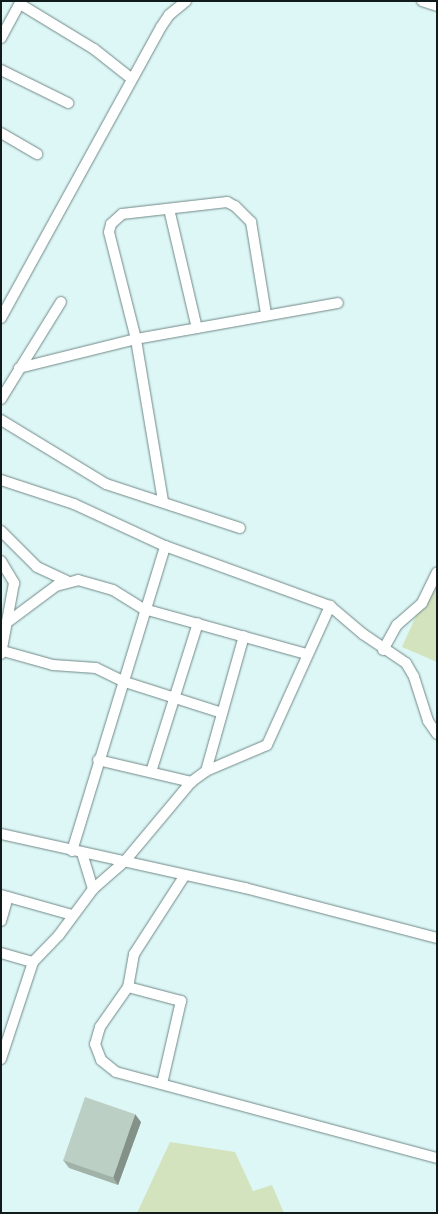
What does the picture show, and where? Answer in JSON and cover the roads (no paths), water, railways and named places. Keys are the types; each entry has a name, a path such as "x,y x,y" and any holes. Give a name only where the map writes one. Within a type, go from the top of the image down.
{"street":[{"path":"1,318 132,78 169,15 186,1"},
{"path":"422,1 437,6"},
{"path":"1,38 4,26 21,3 94,49 132,78"},
{"path":"1,70 68,103"},
{"path":"1,133 37,154"},
{"path":"163,501 136,339 109,232 111,224 122,214 227,202 244,211 251,222 266,314"},
{"path":"169,209 196,328"},
{"path":"1,399 61,302"},
{"path":"20,368 136,339 266,314 338,303"},
{"path":"1,420 106,484 163,501 240,528"},
{"path":"1,480 74,504 166,546 208,559 330,606 383,650 406,663 414,677 428,721 437,734"},
{"path":"1,532 37,567 67,581 113,590 144,610 198,623 306,654"},
{"path":"92,889 77,852 98,760 125,682 144,610 166,546"},
{"path":"1,561 14,583 9,621 2,652 53,665 96,668 125,682 222,712"},
{"path":"383,650 398,625 422,603 437,572"},
{"path":"9,621 67,581"},
{"path":"1,1059 33,962 59,935 92,889 125,861 191,782 206,771 267,744 306,654 330,606"},
{"path":"151,772 198,623"},
{"path":"206,771 244,636"},
{"path":"98,760 191,782"},
{"path":"1,834 184,875 437,938"},
{"path":"184,875 134,954 128,987 100,1028 95,1044 97,1053 116,1072 437,1158"},
{"path":"1,921 5,896 72,915"},
{"path":"1,953 33,962"},
{"path":"128,987 181,1001 162,1084"}]}
